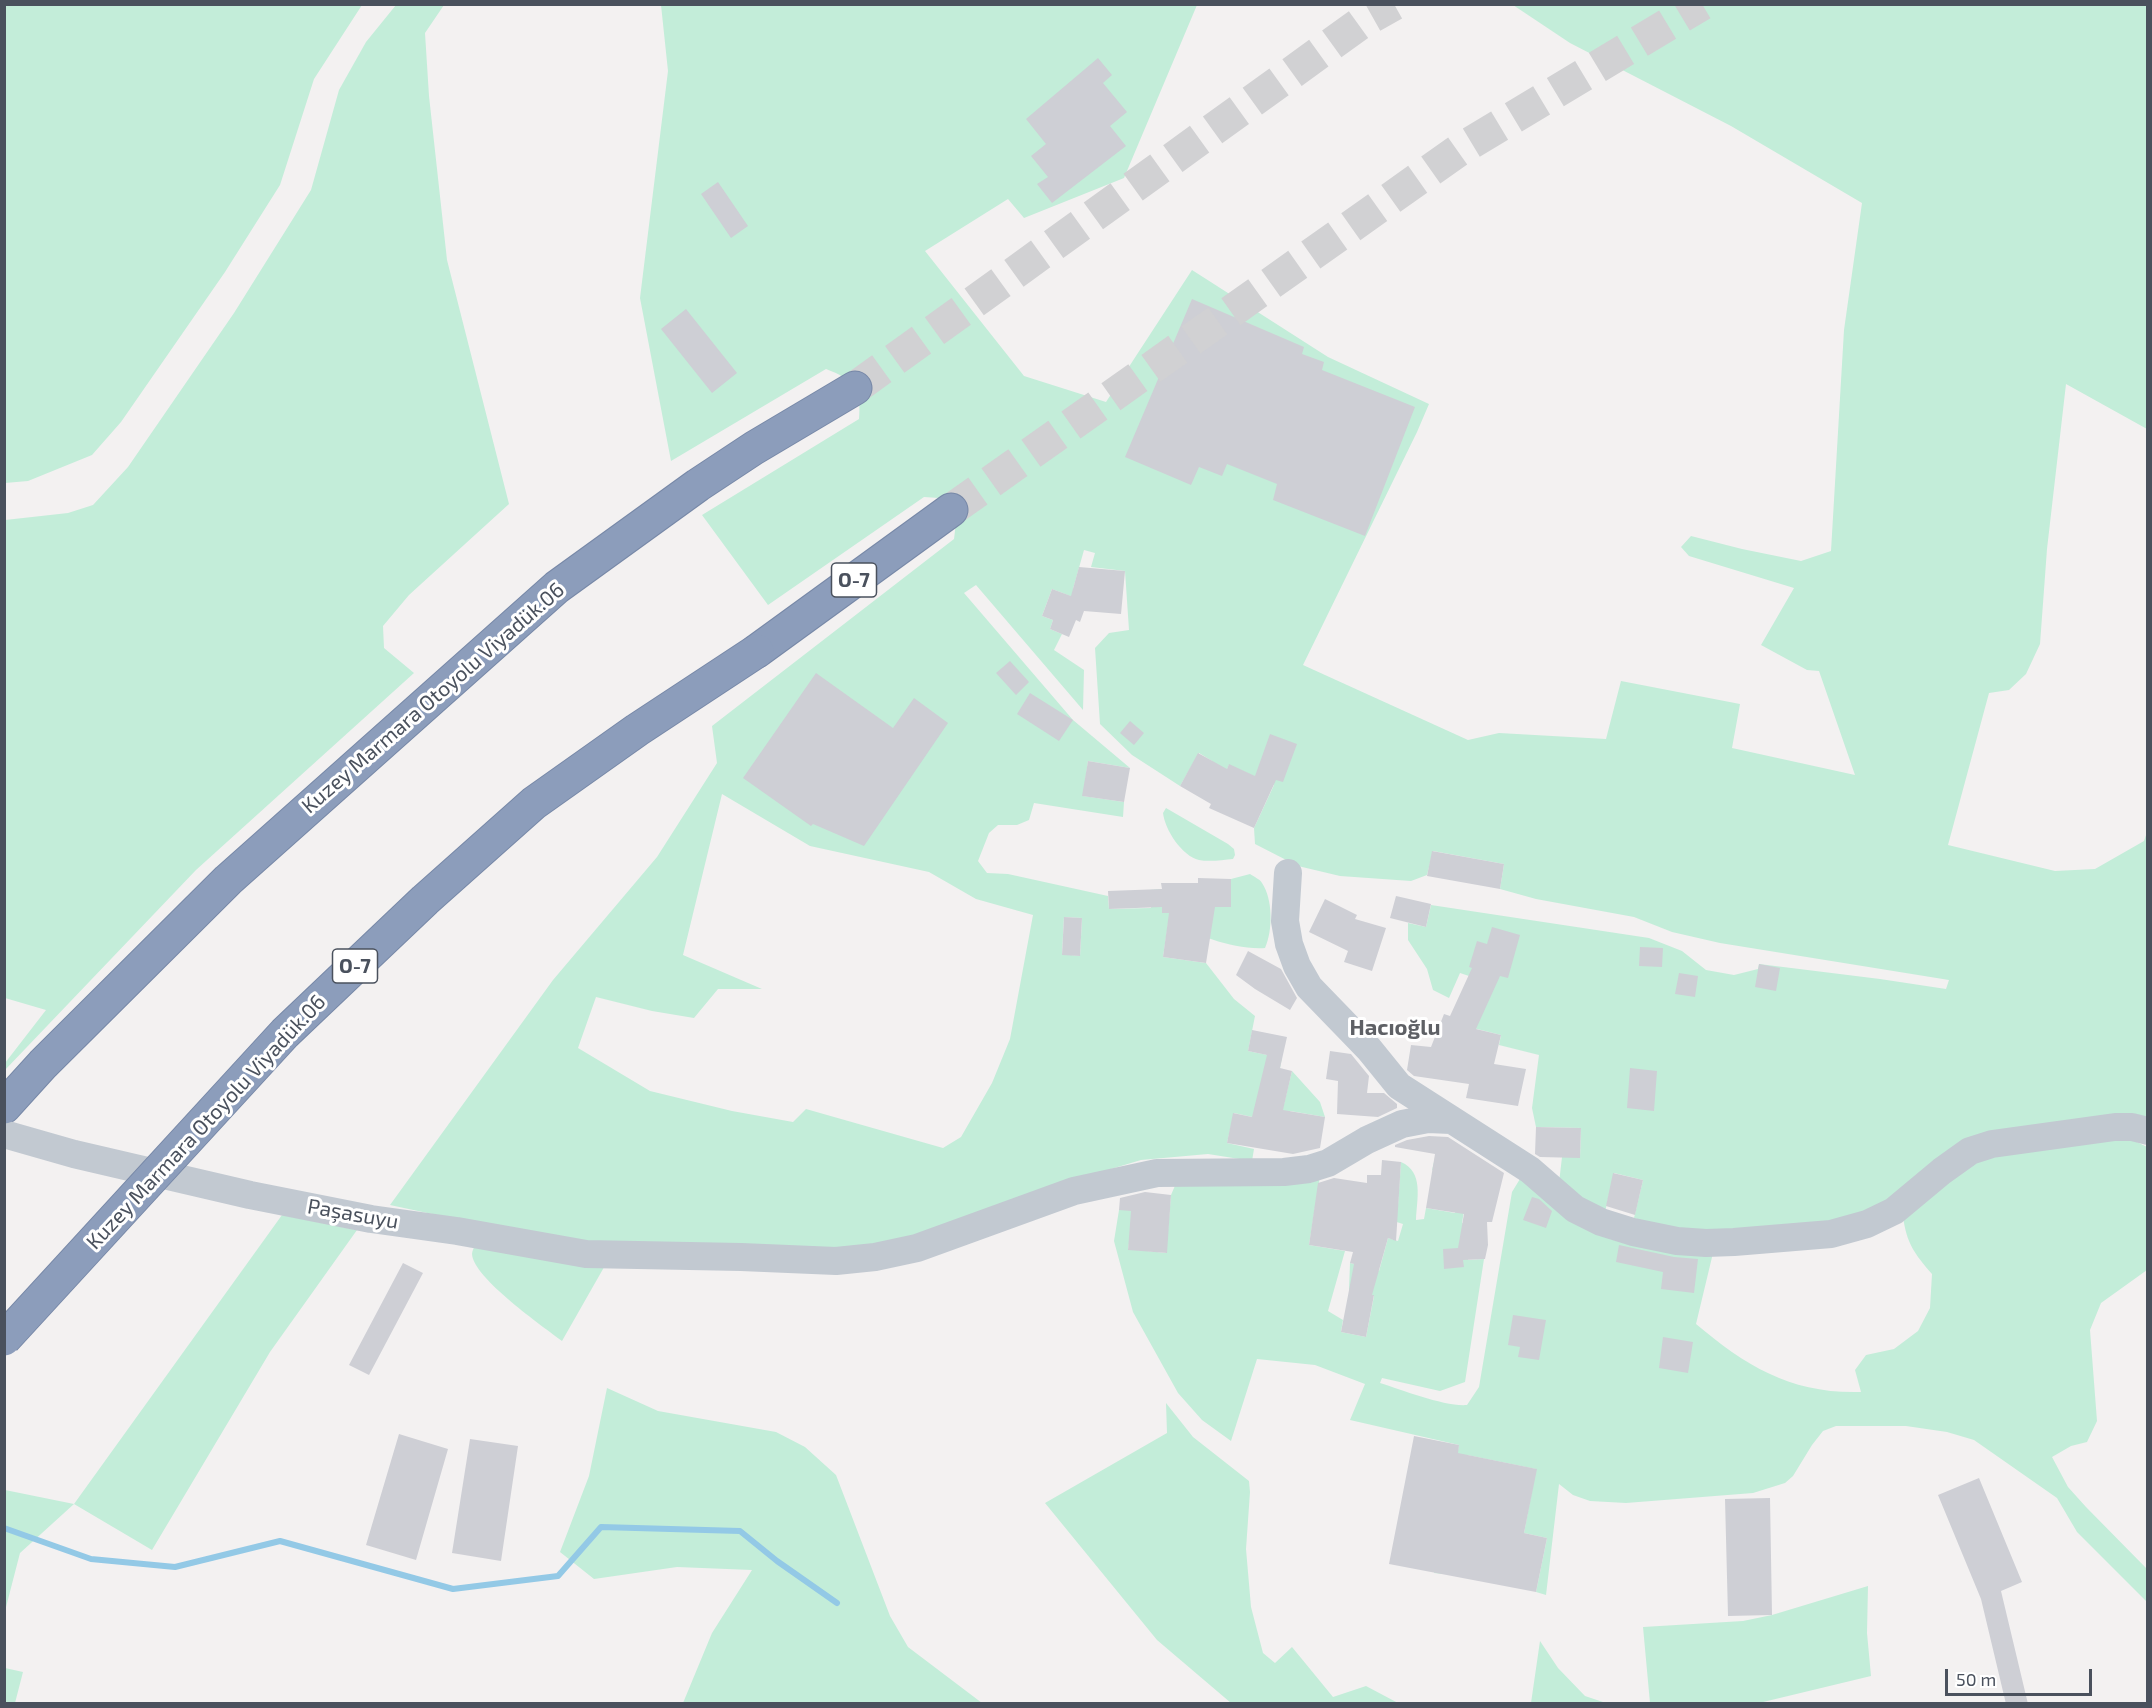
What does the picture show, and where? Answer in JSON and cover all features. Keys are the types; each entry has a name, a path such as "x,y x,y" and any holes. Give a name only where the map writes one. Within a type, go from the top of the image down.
{"highway":[{"name":"Kuzey Marmara Otoyolu Viyadük.06","path":"4,1107 43,1064 246,864 557,587 698,484 855,388"},
{"name":"Kuzey Marmara Otoyolu Viyadük.06","path":"4,1339 285,1033 425,900 534,803 637,730 756,651 951,510"}],"street":[{"path":"1288,873 1285,921 1289,944 1297,966 1309,987 1369,1049 1399,1086 1530,1170 1575,1209 1601,1222 1655,1238 1706,1243 1831,1234 1867,1224 1894,1211 1941,1171 1970,1151 1992,1144 2115,1127 2132,1127 2148,1131"},
{"name":"Paşasuyu","path":"4,1134 74,1154 250,1195 371,1219 457,1231 586,1254 741,1257 836,1262 917,1248 1074,1191 1157,1173 1284,1172 1310,1169 1329,1163 1367,1140 1402,1124 1428,1119 1451,1120"}],"green space":[{"path":"5,4 362,5 314,79 280,185 225,272 121,422 92,455 28,481 5,483"},
{"path":"396,5 444,5 425,33 429,96 447,260 509,504 409,595 383,626 384,648 414,673 196,870 5,1070 5,1063 46,1010 5,998 5,520 68,513 93,505 128,467 234,313 311,190 339,90 366,42"},
{"path":"661,5 1197,5 1124,178 1024,218 1008,199 925,251 1024,376 1106,402 1192,270 1328,357 1429,404 1303,665 1468,740 1499,733 1606,739 1621,681 1740,704 1732,748 1855,775 1819,671 1807,670 1761,645 1794,588 1689,556 1681,547 1691,536 1801,561 1831,551 1844,330 1862,203 1731,126 1570,43 1513,5 2147,5 2147,429 2066,384 2047,549 2040,644 2026,674 2009,690 1989,693 1948,845 2055,871 2095,869 2144,841 2147,832 2147,1122 1993,1135 1893,1197 1842,1222 1786,1229 1678,1231 1634,1218 1643,1180 1614,1173 1605,1212 1559,1183 1562,1157 1580,1157 1581,1128 1536,1127 1532,1108 1539,1055 1499,1045 1501,1035 1473,1028 1469,976 1460,973 1449,998 1433,990 1427,969 1408,940 1408,923 1426,927 1431,905 1649,938 1682,951 1706,970 1734,975 1758,969 1759,964 1946,989 1949,980 1720,943 1672,932 1634,917 1536,899 1500,889 1504,864 1433,851 1427,875 1411,881 1340,876 1298,866 1255,844 1254,828 1274,785 1229,765 1224,775 1208,768 1212,761 1199,753 1180,786 1132,755 1100,724 1095,648 1109,633 1129,630 1125,571 1091,567 1095,553 1084,550 1073,589 1081,600 1052,589 1042,616 1053,620 1050,629 1062,634 1054,650 1084,670 1083,710 976,585 964,593 1073,720 1130,768 1088,761 1083,796 1124,802 1123,817 1034,803 1029,820 1017,825 998,825 989,833 978,861 987,873 1008,874 1108,896 1109,909 1151,908 1150,890 1162,889 1162,913 1194,913 1198,907 1230,907 1231,879 1250,874 1258,879 1266,890 1271,915 1265,948 1228,944 1168,924 1163,957 1206,963 1234,999 1255,1016 1248,1051 1282,1058 1280,1068 1284,1104 1292,1071 1320,1102 1325,1117 1290,1111 1285,1142 1266,1120 1234,1113 1227,1143 1254,1149 1252,1161 1208,1154 1141,1160 1071,1181 928,1233 851,1249 612,1244 516,1232 390,1205 553,980 657,857 717,763 712,726 954,539 954,516 939,498 924,497 768,605 702,515 859,419 860,409 854,387 843,377 826,369 671,461 640,298 668,71","holes":["722,794 810,846 929,872 976,899 1033,915 1010,1039 992,1083 961,1137 943,1148 806,1109 793,1122 732,1111 650,1091 578,1048 596,997 652,1011 694,1018 718,989 762,989 683,955","1064,917 1082,918 1080,956 1062,954"]},
{"path":"1166,808 1228,844 1234,849 1233,859 1203,861 1186,853 1175,841 1167,827 1163,813"},
{"path":"2113,1136 2129,1138 2147,1147 2147,1270 2101,1303 2090,1330 2097,1421 2087,1442 2071,1446 2052,1457 2068,1487 2147,1569 2147,1602 2077,1532 2057,1498 1974,1440 1947,1432 1906,1426 1836,1426 1823,1431 1793,1476 1785,1483 1753,1493 1626,1503 1590,1501 1573,1495 1559,1484 1546,1595 1536,1592 1547,1538 1524,1533 1536,1469 1467,1455 1443,1574 1434,1573 1459,1445 1350,1420 1365,1384 1315,1365 1257,1359 1231,1441 1202,1420 1178,1393 1133,1312 1114,1241 1119,1210 1135,1209 1128,1249 1166,1253 1171,1195 1177,1181 1320,1176 1309,1245 1345,1251 1328,1311 1343,1320 1341,1332 1366,1337 1374,1296 1349,1290 1350,1263 1379,1271 1388,1238 1398,1241 1403,1224 1365,1212 1366,1203 1398,1205 1401,1162 1413,1172 1418,1186 1416,1220 1424,1219 1426,1208 1455,1213 1462,1175 1432,1170 1436,1154 1471,1159 1462,1197 1466,1199 1462,1223 1465,1224 1468,1260 1484,1259 1465,1382 1440,1391 1382,1378 1380,1383 1436,1401 1467,1405 1479,1387 1512,1192 1523,1174 1575,1220 1610,1239 1665,1252 1699,1256 1713,1253 1696,1324 1734,1353 1772,1375 1813,1388 1861,1392 1855,1370 1866,1355 1894,1349 1918,1331 1930,1308 1932,1274 1912,1248 1903,1217 1957,1175 1983,1159 2003,1153"},
{"path":"282,1215 357,1230 270,1352 152,1550 74,1504"},
{"path":"475,1245 607,1262 562,1341 526,1314 484,1276 475,1264 472,1254"},
{"path":"607,1388 658,1411 776,1432 805,1447 836,1475 890,1616 908,1647 982,1703 683,1703 712,1633 752,1570 677,1567 594,1579 560,1552 589,1476"},
{"path":"1166,1403 1193,1437 1249,1481 1246,1549 1251,1607 1263,1653 1275,1663 1292,1647 1333,1697 1366,1686 1398,1703 1231,1703 1157,1640 1045,1503 1167,1433"},
{"path":"5,1490 74,1504 20,1553 5,1611"},
{"path":"1868,1586 1867,1633 1871,1676 1759,1703 1650,1703 1643,1627 1743,1621 1772,1615"},
{"path":"1540,1641 1558,1668 1585,1696 1606,1703 1531,1703"},
{"path":"5,1668 23,1672 15,1703 5,1703"}],"building":[{"path":"1098,58 1112,75 1103,83 1127,112 1110,126 1126,146 1052,203 1037,184 1048,177 1031,156 1046,144 1026,119"},
{"path":"718,182 748,226 731,238 701,194"},
{"path":"1192,299 1304,347 1302,354 1324,362 1322,370 1415,407 1365,536 1273,500 1277,484 1227,464 1222,476 1199,467 1191,485 1125,457"},
{"path":"686,309 737,373 712,393 661,329"},
{"path":"1079,567 1125,571 1121,614 1084,611 1080,622 1076,620 1069,637 1050,629 1053,620 1042,616 1052,589 1071,596"},
{"path":"1010,661 1029,682 1016,695 996,673"},
{"path":"816,673 893,728 914,698 948,723 864,846 813,824 811,826 743,778"},
{"path":"1030,693 1073,720 1059,741 1017,714"},
{"path":"1130,721 1144,733 1134,745 1120,733"},
{"path":"1270,734 1297,744 1283,782 1276,780 1254,828 1209,808 1211,804 1180,786 1198,753 1227,769 1229,764 1255,776"},
{"path":"1088,761 1130,768 1124,802 1082,796"},
{"path":"1432,851 1504,864 1500,889 1427,876"},
{"path":"1198,878 1231,879 1231,907 1215,907 1206,963 1163,957 1169,913 1162,913 1162,907 1109,909 1108,891 1162,889 1161,883 1198,883"},
{"path":"1396,896 1431,904 1426,927 1390,918"},
{"path":"1325,899 1357,915 1355,919 1386,928 1372,971 1344,962 1348,951 1309,932"},
{"path":"1064,917 1082,918 1080,956 1062,955"},
{"path":"1492,927 1520,935 1508,978 1500,976 1476,1029 1501,1035 1494,1064 1526,1069 1518,1106 1466,1098 1469,1084 1414,1076 1407,1070 1411,1045 1431,1047 1444,1014 1450,1016 1472,968 1469,967 1477,941 1487,944"},
{"path":"1640,947 1663,948 1662,967 1639,966"},
{"path":"1248,951 1281,969 1297,998 1290,1010 1236,975"},
{"path":"1759,964 1780,968 1776,991 1755,987"},
{"path":"1679,973 1698,976 1695,997 1675,994"},
{"path":"1252,1030 1287,1037 1280,1068 1292,1071 1283,1110 1325,1117 1320,1148 1293,1154 1227,1143 1233,1113 1252,1117 1267,1055 1248,1051"},
{"path":"1330,1051 1351,1054 1369,1076 1367,1093 1384,1093 1397,1104 1397,1108 1378,1117 1337,1114 1338,1081 1326,1079"},
{"path":"1630,1068 1657,1071 1654,1111 1627,1108"},
{"path":"1536,1127 1581,1128 1580,1158 1540,1157 1535,1154"},
{"path":"1429,1136 1448,1137 1504,1173 1492,1222 1487,1222 1488,1245 1485,1259 1463,1260 1464,1267 1444,1269 1443,1249 1458,1248 1464,1214 1426,1208 1435,1154 1395,1147 1407,1140"},
{"path":"1382,1160 1401,1162 1396,1241 1388,1238 1372,1295 1374,1295 1366,1337 1341,1332 1354,1264 1350,1263 1353,1252 1309,1245 1318,1183 1334,1178 1367,1183 1367,1175 1381,1175"},
{"path":"1613,1173 1643,1180 1635,1215 1606,1206"},
{"path":"1145,1192 1171,1195 1167,1253 1128,1250 1131,1211 1119,1210 1120,1198"},
{"path":"1532,1197 1539,1199 1552,1211 1546,1228 1523,1220"},
{"path":"1619,1245 1674,1257 1698,1259 1694,1293 1661,1289 1663,1272 1616,1262"},
{"path":"403,1263 423,1273 369,1375 349,1365"},
{"path":"1513,1315 1546,1320 1539,1360 1518,1357 1520,1347 1508,1345"},
{"path":"1663,1337 1693,1342 1688,1373 1659,1368"},
{"path":"399,1434 448,1449 416,1560 366,1545"},
{"path":"1414,1436 1459,1445 1458,1453 1537,1469 1524,1533 1547,1538 1536,1592 1389,1564"},
{"path":"470,1439 518,1446 501,1561 452,1553"},
{"path":"1979,1478 2022,1582 2001,1591 2028,1704 2006,1704 1981,1599 1938,1495"},
{"path":"1770,1498 1772,1615 1728,1616 1725,1499"}],"waterway":[{"path":"4,1528 91,1559 175,1567 280,1541 453,1589 558,1576 601,1527 740,1531 777,1561 837,1603"}],"tunnel":[{"path":"855,388 1362,22 1394,4"},
{"path":"951,510 1459,150 1702,4"}],"district":[{"name":"Hacıoğlu","path":"1395,1028"}]}
